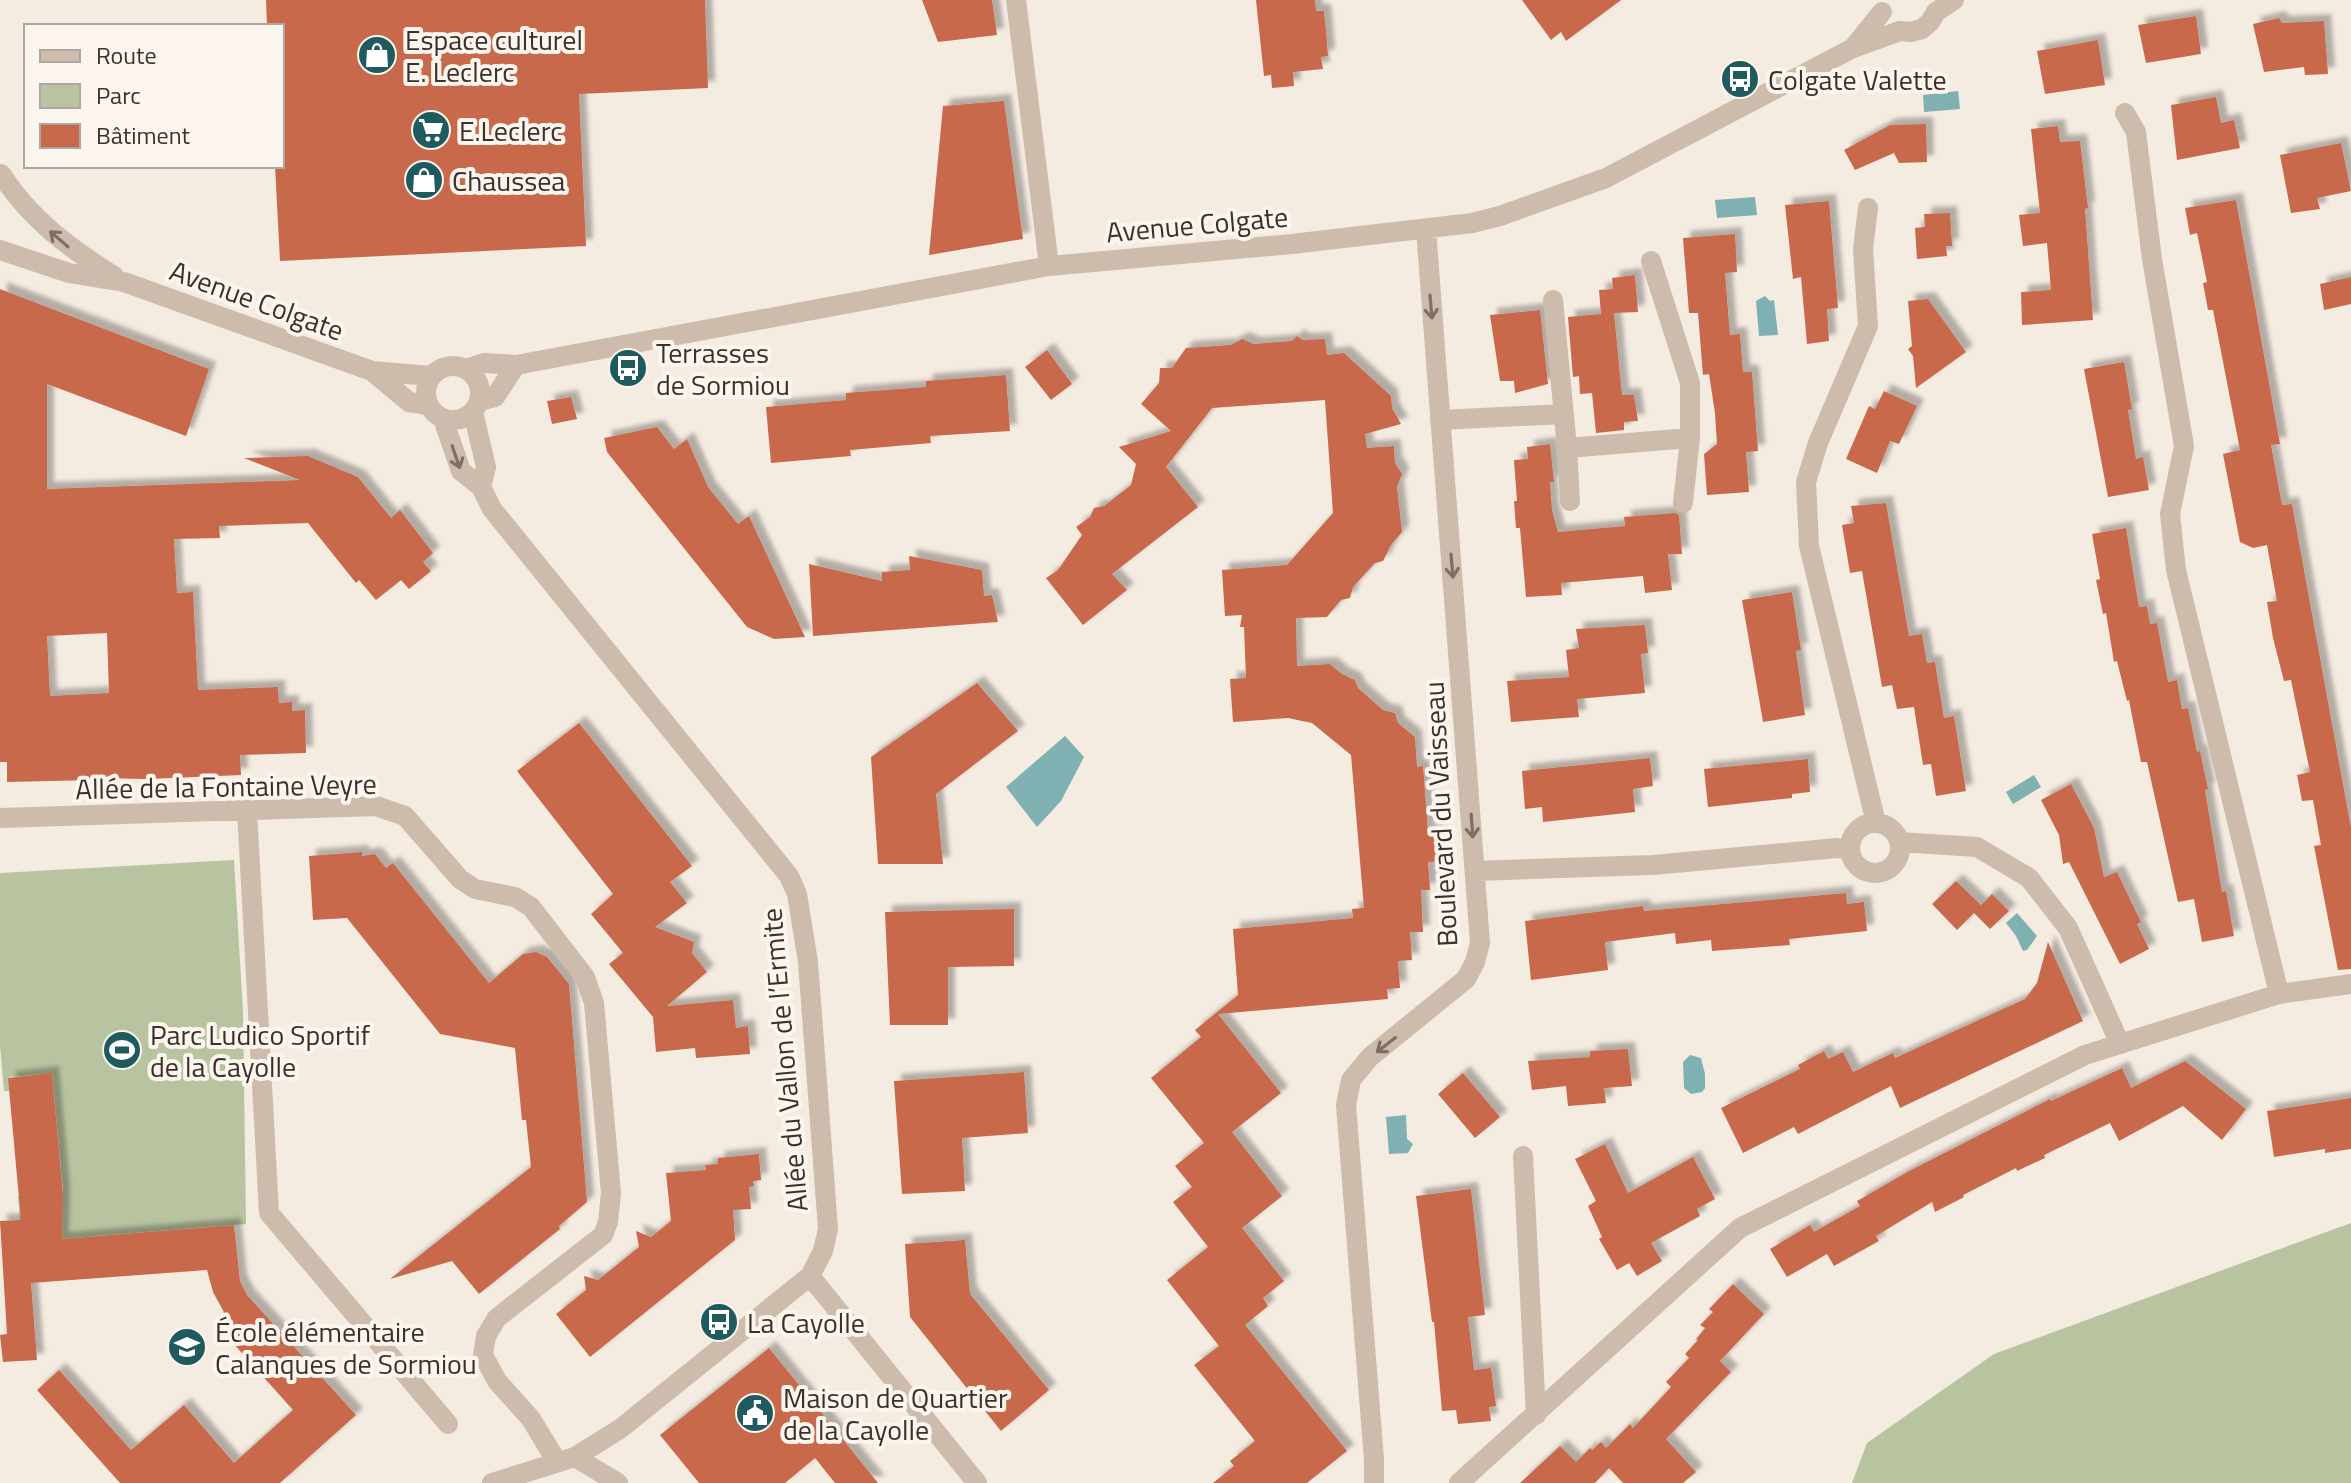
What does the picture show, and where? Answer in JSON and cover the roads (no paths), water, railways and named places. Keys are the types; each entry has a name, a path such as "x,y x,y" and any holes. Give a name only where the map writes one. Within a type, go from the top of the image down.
{"street":[{"path":"1016,0 1049,266"},
{"name":"Avenue Colgate","path":"0,250 69,273 124,282 372,371 431,376 448,366 467,369 484,363 516,365 1049,266 1426,229 1500,216 1606,178 1853,48 1900,31 1922,29 1930,22 1936,6 1954,0"},
{"name":"Avenue Colgate","path":"1882,6 1889,23 1900,31"},
{"name":"Avenue Colgate","path":"1853,48 1882,6"},
{"path":"2125,113 2136,132 2152,259 2184,446 2170,514 2176,570 2279,994"},
{"name":"Avenue Colgate","path":"0,171 38,220 72,250 124,282"},
{"path":"1868,208 1863,249 1868,326 1818,443 1806,482 1809,546 1876,823"},
{"name":"Boulevard du Vaisseau","path":"1374,1483 1346,1105 1348,1092 1351,1080 1370,1057 1466,979 1480,943 1426,229"},
{"path":"1651,261 1690,383 1690,438 1683,503"},
{"path":"1553,300 1570,501"},
{"path":"431,376 425,390 436,412 459,420 476,406 495,397 516,365"},
{"path":"467,369 480,386 476,406 486,467 481,487"},
{"name":"Avenue Colgate","path":"372,371 409,402 436,412"},
{"name":"Allée du Vallon de l’Ermite","path":"436,412 461,471 481,487 492,509 789,876 797,894 808,962 828,1229 823,1251 810,1276"},
{"path":"1440,420 1563,414"},
{"path":"1567,448 1690,438"},
{"name":"Allée de la Fontaine Veyre","path":"0,818 376,806 405,816 460,879 475,889 515,897 531,907 585,977 594,1003 611,1193 608,1222 603,1235 497,1318 486,1336 483,1355 497,1381 566,1460"},
{"path":"247,811 269,1213 448,1424"},
{"path":"1876,823 1893,830 1900,842 1897,862 1879,873 1864,871 1851,858 1849,850 1857,830 1876,823"},
{"path":"1900,842 1977,847 2029,878 2068,928 2120,1044"},
{"path":"1475,871 1653,865 1837,848 1849,850"},
{"path":"1459,1483 1740,1228 2085,1055 2279,994 2351,984"},
{"path":"1523,1156 1536,1415"},
{"path":"492,1483 566,1460 620,1429 810,1276 977,1483"},
{"path":"566,1460 618,1483"}],"water":[{"path":"1958,91 1960,109 1924,112 1923,95"},
{"path":"1755,197 1757,215 1717,218 1715,200"},
{"path":"1765,296 1770,301 1774,300 1778,335 1759,336 1756,301"},
{"path":"1065,736 1084,757 1061,801 1037,827 1006,787"},
{"path":"2034,775 2041,787 2013,804 2006,792"},
{"path":"2017,913 2037,936 2023,951 2006,923"},
{"path":"1690,1055 1701,1058 1705,1074 1705,1088 1702,1092 1691,1094 1684,1088 1683,1062"},
{"path":"1406,1115 1407,1139 1413,1144 1408,1153 1389,1154 1386,1117"}],"place":[{"name":"Espace culturel E. Leclerc","path":"377,55"},
{"name":"Colgate Valette","path":"1740,79"},
{"name":"E.Leclerc","path":"431,130"},
{"name":"Chaussea","path":"424,180"},
{"name":"Terrasses de Sormiou","path":"628,368"},
{"name":"Parc Ludico Sportif de la Cayolle","path":"122,1050"},
{"name":"La Cayolle","path":"719,1322"},
{"name":"École élémentaire Calanques de Sormiou","path":"187,1347"},
{"name":"Maison de Quartier de la Cayolle","path":"755,1413"}]}
